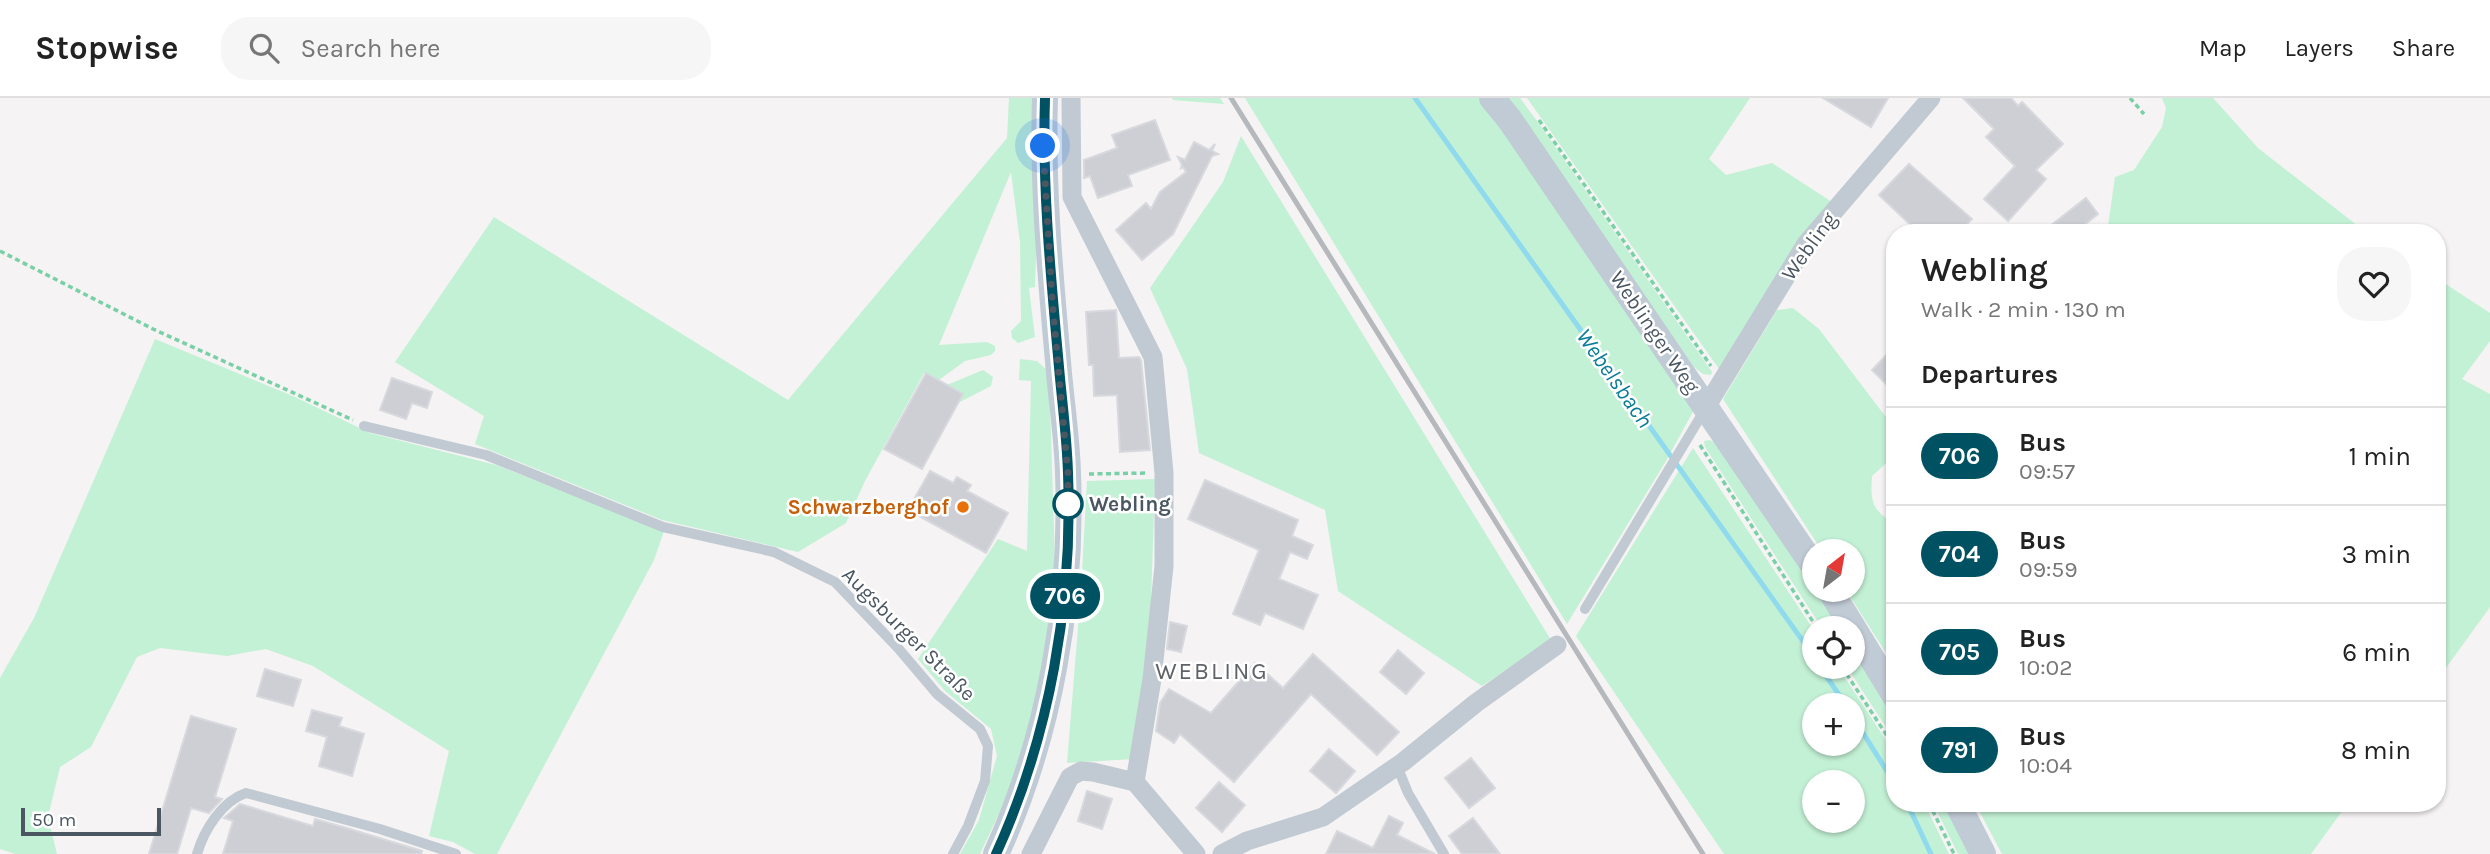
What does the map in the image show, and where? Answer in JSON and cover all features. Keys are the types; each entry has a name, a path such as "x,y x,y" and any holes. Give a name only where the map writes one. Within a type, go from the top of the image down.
{"main road":[{"path":"996,854 1033,757 1049,694 1064,604 1068,474 1049,247 1043,146 1045,98"},
{"name":"Weblinger Weg","path":"1492,98 1518,132 1802,549"},
{"path":"1837,602 1886,681"},
{"path":"1962,812 1983,854"}],"street":[{"path":"1071,98 1072,197 1153,357 1164,472 1164,566 1160,619 1135,782"},
{"name":"Webling","path":"1706,407 1806,244 1930,98"},
{"path":"1222,854 1247,841 1323,817 1396,766 1557,645"},
{"path":"1031,854 1070,777 1081,771 1135,782 1196,854"}],"lane":[{"path":"1585,609 1706,407"},
{"name":"Augsburger Straße","path":"364,426 486,455 663,527 774,552 835,582 898,648 937,694 980,729 988,746 985,781 968,826 953,854"},
{"path":"1396,766 1408,793 1444,854"},
{"path":"197,854 203,833 236,796 246,793 380,829 456,854"}],"path":[{"path":"2130,98 2144,114"},
{"path":"1539,119 1722,383"},
{"path":"0,251 153,329 364,426"},
{"path":"1691,432 1809,616"},
{"path":"1068,474 1164,472"},
{"path":"1850,679 1886,734"},
{"path":"1933,812 1954,854"}],"green space":[{"path":"1009,98 1034,98 1037,228 1035,287 1029,288 1035,337 1018,343 1012,338 1011,331 1021,321 1020,242 1011,172 939,345 987,342 995,346 995,351 991,355 965,361 939,380 924,373 865,481 846,523 798,552 662,520 475,444 484,416 395,362 494,217 788,400 1007,138"},
{"path":"1172,98 1220,98 1224,104 1173,100"},
{"path":"1245,98 1479,98 1513,143 1695,408 1567,624"},
{"path":"1506,98 1520,98 1540,125 1712,372 1711,375 1703,374 1694,367"},
{"path":"1527,98 1750,98 1709,159 1726,175 1772,163 1832,202 1722,373"},
{"path":"2162,98 2213,98 2258,148 2355,224 2108,224 2115,177 2134,170 2162,127 2166,108"},
{"path":"1241,136 1551,640 1482,686 1338,591 1325,510 1199,453 1187,369 1150,288 1223,182"},
{"path":"2446,284 2490,313 2490,341 2462,379 2490,394 2490,607 2446,668"},
{"path":"1793,308 1819,329 1886,417 1886,463 1872,476 1871,484 1874,504 1886,518 1886,653 1854,602 1866,602 1866,539 1814,539 1723,399 1777,310"},
{"path":"155,339 295,397 370,433 496,465 664,531 654,560 497,854 475,854 453,842 429,836 449,751 313,666 266,649 227,656 160,648 137,657 91,747 60,767 48,817 57,854 15,854 0,849 0,678 34,618"},
{"path":"1020,359 1037,361 1049,372 1056,594 1038,695 1012,786 980,854 960,854 979,820 997,756 991,729 945,691 918,659 998,539 1027,551 1031,381 1019,380"},
{"path":"983,370 993,377 991,386 958,403 963,394 947,385"},
{"path":"1710,440 1721,446 1802,564 1802,597 1705,447 1704,441"},
{"path":"1693,448 1804,616 1802,616 1802,679 1846,679 1855,693 1802,693 1802,756 1865,756 1865,708 1886,740 1886,812 1928,812 1949,854 1724,854 1576,636"},
{"path":"1155,479 1150,634 1133,759 1067,763 1087,481"},
{"path":"1805,602 1827,602 1836,616 1814,616"},
{"path":"1865,663 1886,697 1886,727 1865,693 1855,679 1865,679"},
{"path":"1937,812 1952,812 1975,854 1958,854"},
{"path":"1980,812 2341,812 2311,854 2002,854"}],"building":[{"path":"1823,98 1888,98 1871,127"},
{"path":"1963,98 2011,98 2018,106 2022,102 2063,144 2036,170 2046,179 2008,221 1984,199 2015,166 1986,137 1994,129"},
{"path":"1155,120 1170,160 1128,175 1132,186 1098,198 1090,176 1084,178 1084,160 1117,148 1112,135"},
{"path":"1194,142 1209,150 1215,144 1212,151 1218,154 1212,156 1173,234 1142,260 1116,230 1146,203 1151,209 1160,192 1186,172 1181,168 1178,157 1185,160"},
{"path":"1909,164 1972,219 1967,224 1910,224 1879,195"},
{"path":"2086,198 2098,214 2085,224 2053,224"},
{"path":"1116,310 1119,358 1139,357 1141,360 1150,450 1120,452 1117,395 1094,396 1086,312"},
{"path":"1886,355 1886,384 1872,370"},
{"path":"926,373 963,394 922,469 884,449"},
{"path":"392,378 432,392 427,408 412,403 406,419 380,410"},
{"path":"930,471 953,483 957,477 971,485 967,491 1008,513 986,553 908,510"},
{"path":"1205,480 1298,520 1292,536 1313,545 1307,559 1290,552 1279,579 1318,595 1303,629 1265,613 1260,625 1233,614 1259,550 1188,519"},
{"path":"1170,622 1187,626 1181,652 1167,649"},
{"path":"1398,650 1424,673 1406,694 1380,672"},
{"path":"1313,654 1399,732 1377,755 1311,694 1234,782 1180,734 1174,743 1156,731 1160,703 1169,689 1211,713 1255,663 1283,688"},
{"path":"265,669 301,680 293,706 257,696"},
{"path":"312,710 342,718 339,726 364,734 352,776 319,766 327,737 306,731"},
{"path":"191,716 236,729 215,797 222,799 209,813 191,808 177,854 149,854"},
{"path":"1329,749 1355,771 1336,793 1310,771"},
{"path":"1471,758 1495,788 1469,808 1445,778"},
{"path":"1219,782 1245,805 1222,832 1196,808"},
{"path":"1087,791 1112,799 1102,829 1078,821"},
{"path":"240,804 313,826 315,819 422,851 421,854 223,854 233,821 224,818"},
{"path":"1389,816 1403,823 1397,835 1435,854 1326,854 1337,831 1373,848"},
{"path":"1473,818 1500,854 1462,854 1449,836"}],"waterway":[{"name":"Webelsbach","path":"1415,98 1802,640"},
{"name":"Webelsbach","path":"1828,679 1838,693"},
{"name":"Webelsbach","path":"1865,736 1886,770"},
{"name":"Webelsbach","path":"1911,812 1931,854"}],"railway":[{"path":"1231,98 1703,854"}],"bus line":[{"name":"706","path":"996,854 1033,757 1049,694 1064,604 1068,474 1052,298 1043,146 1045,98"}],"place":[{"name":"Webling","path":"1068,504"},
{"name":"Schwarzberghof","path":"963,507"}],"district":[{"name":"WEBLING","path":"1212,671"}],"route":[{"path":"1043,146 1068,504"}]}
